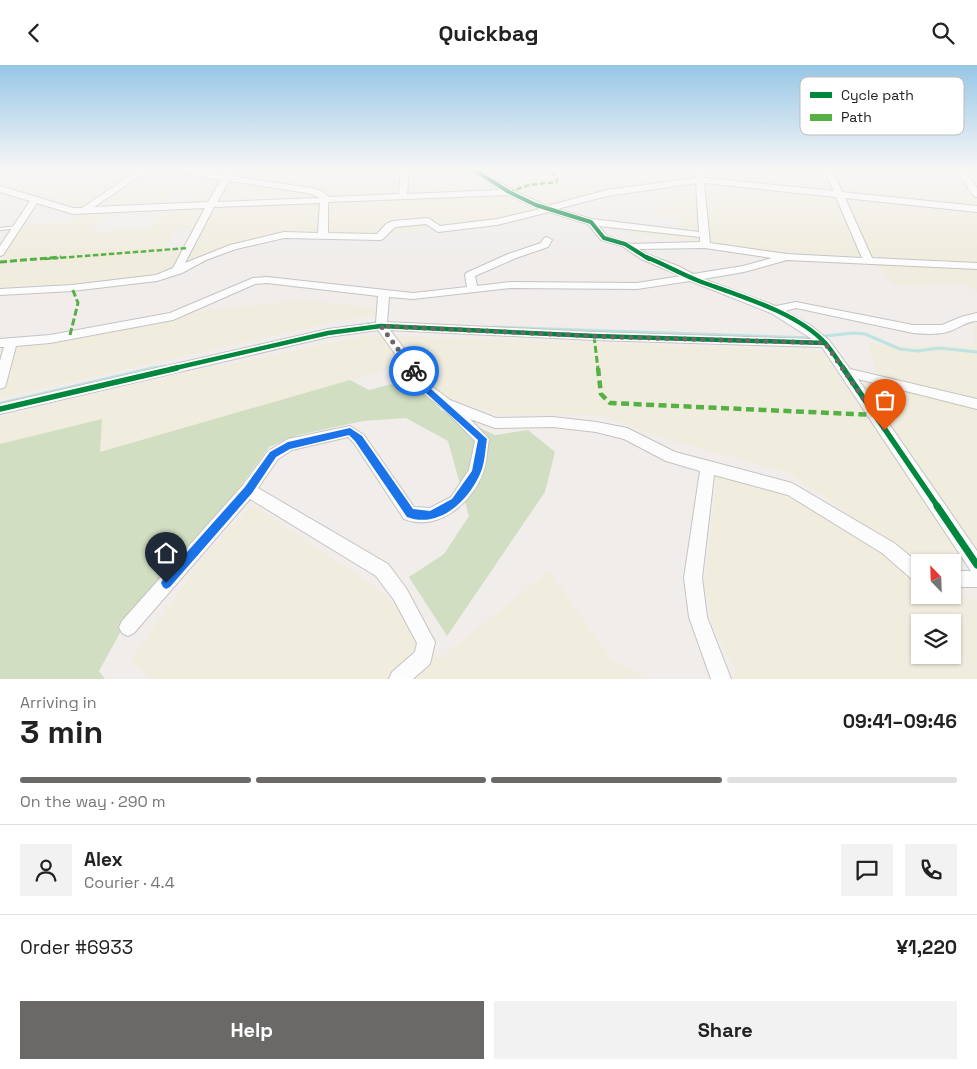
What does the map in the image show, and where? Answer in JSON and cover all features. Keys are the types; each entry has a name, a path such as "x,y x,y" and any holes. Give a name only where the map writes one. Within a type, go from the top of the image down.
{"street":[{"path":"28,198 63,209 85,210 386,198"},
{"path":"85,210 103,198"},
{"path":"178,271 179,264 215,198"},
{"path":"523,198 591,222 705,240 716,248 787,257 977,266"},
{"path":"0,292 72,288 157,278 178,271 202,258 225,250 284,235 380,237 393,224 428,221 438,229 497,222 589,198"},
{"path":"701,198 705,240"},
{"path":"841,198 868,261"},
{"path":"873,198 977,209"},
{"path":"0,253 35,200"},
{"path":"323,235 325,200"},
{"path":"591,222 604,238 630,247 645,257 674,268 692,278 775,310 806,328 825,343 977,565"},
{"path":"472,288 470,275 512,256 545,245 547,240"},
{"path":"630,247 705,240"},
{"path":"0,385 5,343 60,337 173,316 253,281 283,281 384,295 413,297 472,288 511,285 637,286 744,269 787,257"},
{"path":"128,627 248,490 273,455 288,445 350,431 359,439 410,514 430,515 456,502 476,472 482,439 445,404 428,391 381,326 384,295"},
{"path":"775,310 796,305 913,329 931,330 946,328 968,317 977,317"},
{"path":"0,409 328,333 381,326 613,337 825,343"},
{"path":"846,372 977,405"},
{"path":"445,404 495,423 553,422 596,427 627,434 671,457 792,490 888,547 911,567"},
{"path":"708,466 693,578 698,617 721,679"},
{"path":"248,490 382,570 400,594 426,642 423,657 399,679"},
{"path":"961,579 977,579"}],"lane":[{"path":"0,229 17,227"}],"shaded area":[{"path":"47,198 167,198 161,205 80,207"},
{"path":"192,198 211,198 209,202 188,203"},
{"path":"221,198 321,198 219,201"},
{"path":"448,198 512,198 537,210 496,220 376,235 317,232 283,233 186,259 216,208"},
{"path":"528,198 579,198 547,205"},
{"path":"658,198 977,198 977,262 764,251 712,243 633,235 632,229 676,233 676,219 656,217"},
{"path":"205,209 194,229 176,230 164,251 182,250 171,269 158,275 72,285 37,284 0,289 0,261 23,225 72,221 78,214 107,213 91,232 148,229 164,210"},
{"path":"877,264 977,269 977,292 961,283 895,286"},
{"path":"305,300 375,308 378,315 341,320 0,398 0,347 33,346 156,324 206,310"},
{"path":"974,324 977,325 977,550 861,381 880,385 868,342 896,346 975,345"},
{"path":"369,335 822,351 961,554 911,554 911,558 789,473 664,438 600,415 499,415 444,396 413,362 100,453 102,419 0,444 0,417 139,383"},
{"path":"717,476 787,496 887,554 911,577 911,604 961,604 961,596 977,600 977,679 731,679 736,672 713,626 704,585"},
{"path":"252,504 385,594 439,659 549,571 612,660 651,679 149,679 131,660 204,556"},
{"path":"961,554 967,563 961,563"}],"green space":[{"path":"411,379 441,410 495,435 528,430 555,452 545,492 447,636 409,577 444,554 469,516 448,441 406,418 363,421 298,435 269,447 239,488 127,620 99,671 105,679 0,679 0,444 102,419 100,452 350,380 369,390"}],"waterway":[{"path":"340,328 375,323"},
{"path":"494,327 812,338"},
{"path":"825,336 853,333 865,334 900,349 918,351 939,348 977,352"},
{"path":"151,369 165,366"},
{"path":"1,404 156,368"}],"marked path":[{"path":"0,262 188,248"},
{"path":"70,335 78,303 72,288"},
{"path":"594,336 601,394 610,403 875,415"}],"cycle path":[{"path":"521,198 536,205 591,222 604,238 625,244 645,257 674,268 692,278 775,310 806,328 825,343 977,565"},
{"path":"0,409 328,333 381,326 594,336 825,343"}],"way so far":[{"path":"414,371 381,326 613,337 825,343 885,430"}],"route":[{"path":"166,583 248,490 273,455 288,445 350,431 359,439 410,514 430,515 456,502 476,472 482,439 445,404 428,391 414,371"}]}
